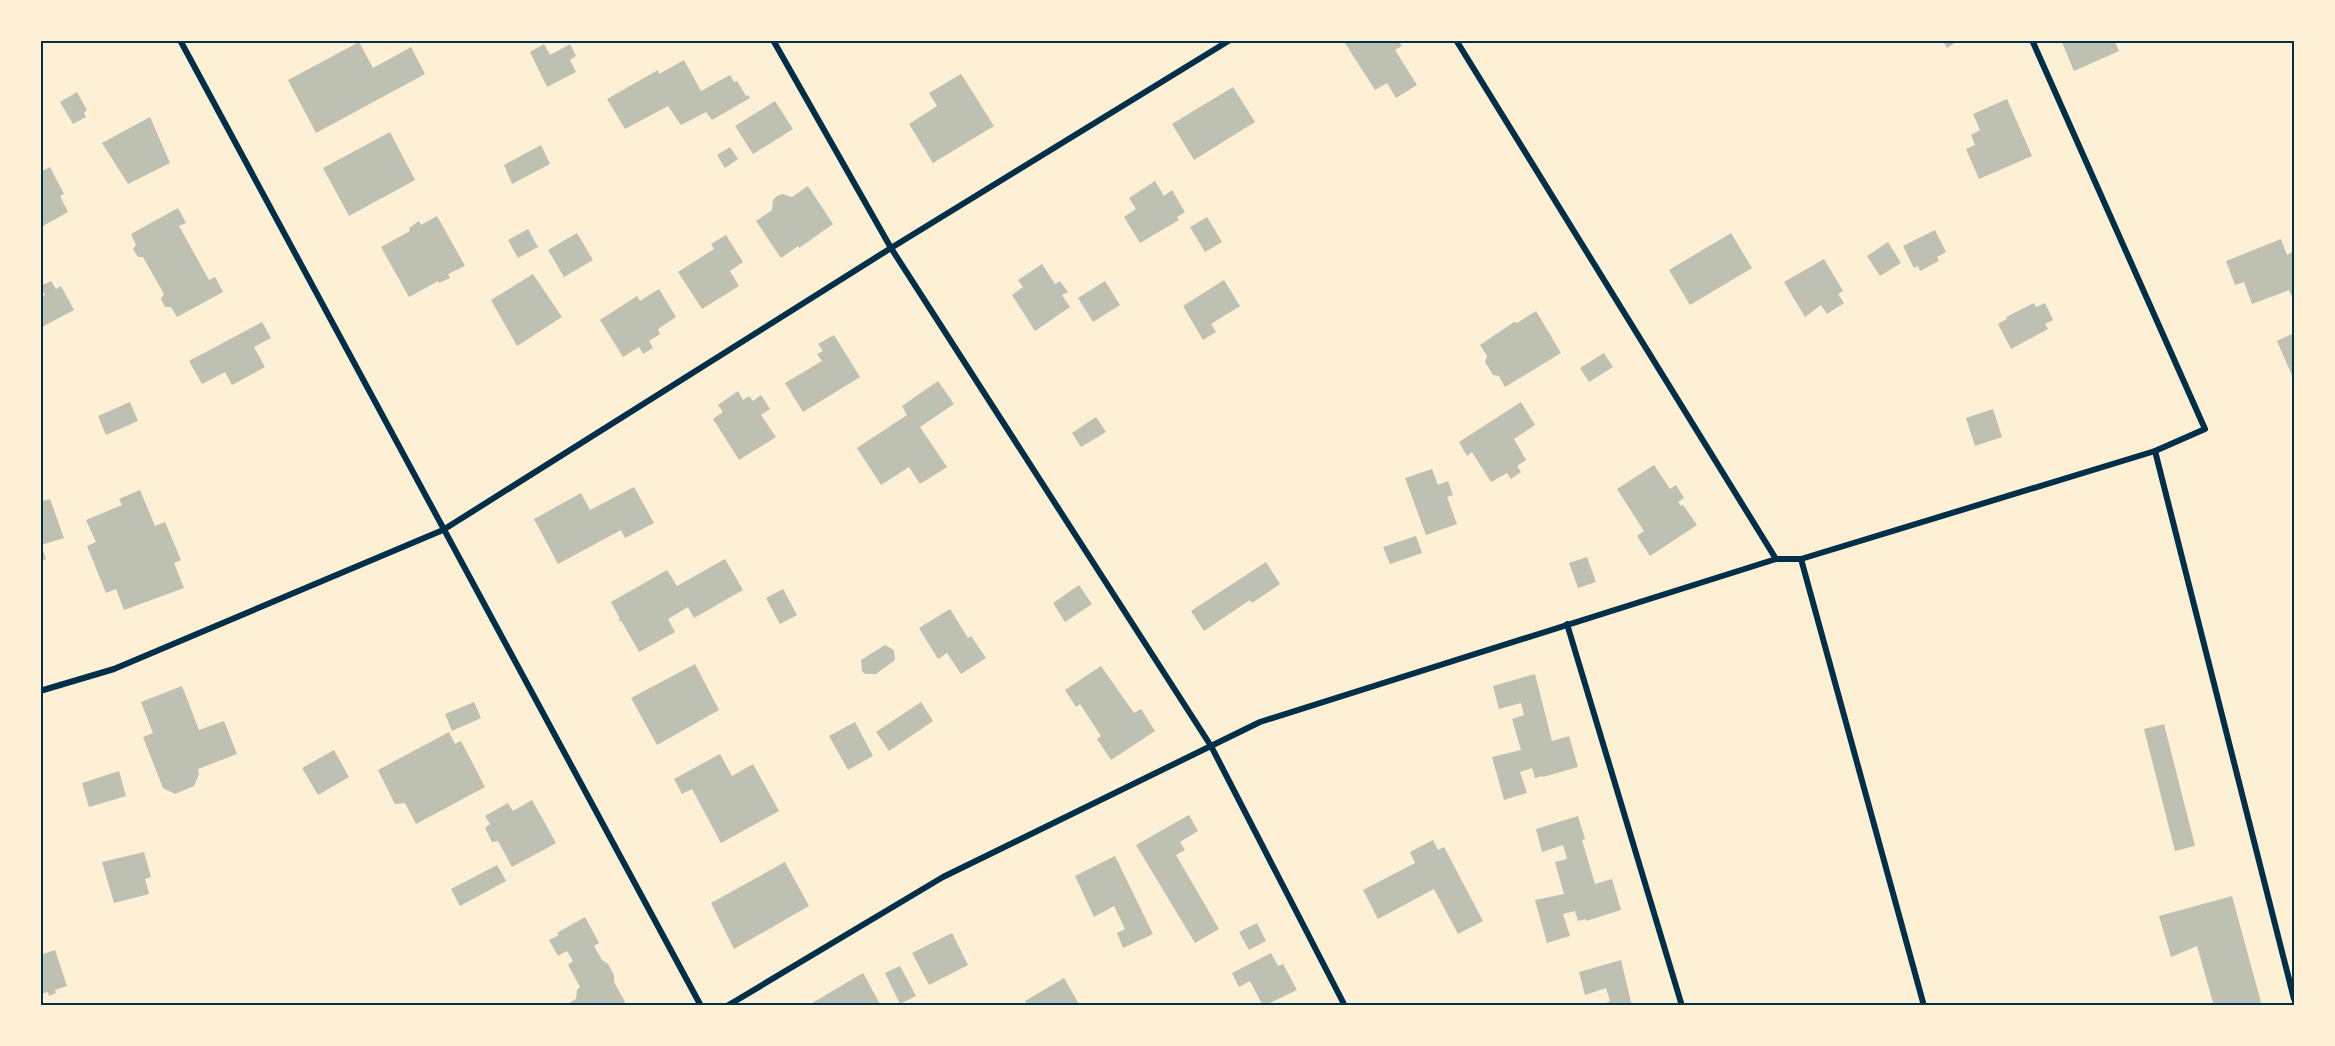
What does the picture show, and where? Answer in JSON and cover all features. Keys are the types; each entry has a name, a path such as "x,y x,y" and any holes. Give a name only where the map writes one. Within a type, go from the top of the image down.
{"street":[{"path":"180,40 701,1005"},
{"path":"773,40 891,248 1211,746 1345,1005"},
{"path":"40,691 114,669 443,530 891,248 1230,40"},
{"path":"1456,40 1776,559"},
{"path":"728,1005 943,877 1260,722 1776,559 1802,559 2155,451 2205,429 2032,40"},
{"path":"2155,451 2295,999"},
{"path":"1802,559 1924,1005"},
{"path":"1567,624 1682,1005"}],"building":[{"path":"1343,40 1398,40 1402,46 1395,50 1417,85 1396,98 1387,83 1375,90"},
{"path":"1942,40 1959,40 1947,48"},
{"path":"2061,40 2114,40 2119,51 2074,71"},
{"path":"359,42 373,68 411,47 425,74 316,133 288,80"},
{"path":"544,44 550,55 570,44 576,56 570,60 576,72 547,87 530,52"},
{"path":"684,60 701,91 730,75 750,98 712,120 706,112 681,125 668,106 625,129 607,99 658,70 659,74"},
{"path":"961,74 994,126 933,163 909,124 937,106 929,93"},
{"path":"1233,87 1255,122 1194,160 1172,124"},
{"path":"77,92 87,110 84,113 86,117 73,124 60,102"},
{"path":"2007,99 2032,156 1979,179 1966,149 1975,145 1971,135 1980,130 1973,114"},
{"path":"775,101 793,129 753,154 735,126"},
{"path":"150,117 170,163 128,184 102,143"},
{"path":"390,132 415,180 349,216 323,168"},
{"path":"541,145 550,164 512,184 504,165"},
{"path":"730,147 738,159 725,168 717,155"},
{"path":"50,167 64,194 60,196 68,212 41,227 40,172"},
{"path":"1155,181 1164,196 1172,190 1185,212 1177,217 1179,220 1140,243 1124,217 1136,209 1129,198"},
{"path":"808,186 833,224 781,258 756,221 772,210 773,200 777,196 783,194 792,197"},
{"path":"178,208 186,223 179,226 209,280 215,277 223,292 177,317 171,307 165,307 161,299 164,294 143,257 138,257 133,249 136,245 131,234"},
{"path":"437,216 465,266 448,274 450,278 439,283 438,281 409,297 381,247 410,231 409,228 419,221 421,225"},
{"path":"1207,217 1222,242 1205,252 1190,227"},
{"path":"528,229 538,247 518,258 508,240"},
{"path":"1935,230 1946,252 1937,257 1939,261 1920,271 1918,266 1914,268 1903,246"},
{"path":"577,233 593,260 564,277 548,250"},
{"path":"1731,233 1752,268 1690,305 1669,270"},
{"path":"726,235 743,262 730,271 739,286 702,309 678,272 714,249 711,244"},
{"path":"2281,239 2287,255 2294,251 2294,301 2289,290 2252,304 2244,282 2235,285 2226,261"},
{"path":"1888,242 1901,263 1880,276 1867,256"},
{"path":"1824,259 1843,291 1838,294 1844,303 1827,314 1821,305 1805,317 1784,282"},
{"path":"1042,264 1055,284 1060,281 1068,292 1062,295 1070,307 1035,331 1012,295 1023,287 1018,280"},
{"path":"533,274 562,317 517,346 491,300"},
{"path":"1224,280 1240,306 1211,324 1216,332 1203,340 1183,306"},
{"path":"51,281 56,289 61,286 74,310 40,328 40,297 45,295 40,286"},
{"path":"1105,281 1120,305 1093,322 1078,298"},
{"path":"659,289 676,317 658,329 660,334 649,341 653,348 643,354 639,347 623,357 600,320 637,296 640,301"},
{"path":"2034,303 2036,307 2045,303 2053,320 2045,324 2048,329 2011,349 1998,324 2007,319 2006,317"},
{"path":"1536,311 1561,353 1505,387 1499,376 1493,375 1485,362 1487,356 1480,345 1514,322 1517,323"},
{"path":"262,322 271,338 254,347 265,367 232,385 225,372 202,384 189,361"},
{"path":"2294,333 2294,380 2277,341"},
{"path":"834,335 860,377 803,412 785,383 822,361 817,354 823,351 818,344"},
{"path":"1604,353 1613,367 1589,382 1580,368"},
{"path":"938,381 954,404 920,427 947,467 920,484 909,467 881,485 857,448 907,415 902,406"},
{"path":"738,391 743,400 749,396 753,401 761,395 770,409 761,415 776,437 739,460 713,419 723,412 718,405"},
{"path":"130,402 138,421 106,435 98,416"},
{"path":"1521,402 1535,425 1514,439 1526,460 1517,466 1521,472 1511,479 1507,473 1491,482 1472,452 1467,456 1459,442"},
{"path":"1993,409 2002,437 1975,446 1966,418"},
{"path":"1096,417 1106,432 1081,447 1072,433"},
{"path":"1654,465 1670,489 1676,485 1684,498 1678,502 1681,506 1683,505 1697,525 1650,556 1637,536 1644,531 1617,489"},
{"path":"1432,469 1438,485 1448,481 1453,495 1447,497 1457,524 1426,535 1405,478"},
{"path":"634,487 654,523 625,538 621,530 558,564 534,519 581,493 590,510"},
{"path":"140,490 155,526 165,522 181,560 174,563 184,588 124,610 116,589 106,593 87,546 96,542 86,520 122,505 119,499"},
{"path":"50,499 64,538 41,545 46,559 40,561 40,502"},
{"path":"1416,536 1422,553 1390,564 1383,547"},
{"path":"1587,557 1596,582 1578,588 1569,563"},
{"path":"725,559 743,590 694,618 688,607 668,619 675,632 639,652 622,622 618,620 620,619 611,602 667,570 677,586"},
{"path":"1266,562 1280,584 1252,603 1250,600 1204,631 1191,611"},
{"path":"1079,585 1092,604 1065,622 1053,603"},
{"path":"783,589 797,615 780,624 766,598"},
{"path":"950,609 968,638 971,636 986,658 961,674 947,653 938,659 919,628"},
{"path":"885,645 894,650 895,660 876,674 865,674 862,671 861,660"},
{"path":"695,664 719,710 657,745 631,698"},
{"path":"1101,666 1134,713 1141,709 1155,731 1111,760 1097,739 1101,736 1080,704 1076,707 1065,690"},
{"path":"1535,674 1552,741 1569,736 1578,767 1535,778 1532,768 1520,772 1527,793 1504,800 1492,757 1521,750 1512,719 1524,715 1521,703 1499,709 1493,686"},
{"path":"182,686 199,730 224,721 237,754 198,769 199,774 194,786 175,794 163,788 143,737 153,733 141,702"},
{"path":"474,702 481,718 452,731 445,714"},
{"path":"921,702 933,721 889,751 876,732"},
{"path":"855,722 873,756 848,770 829,736"},
{"path":"2164,724 2195,846 2175,851 2144,729"},
{"path":"449,732 455,744 461,741 485,787 416,824 405,803 395,804 378,770"},
{"path":"334,750 349,777 318,795 302,768"},
{"path":"720,754 732,776 753,764 779,811 721,843 692,789 682,794 674,779"},
{"path":"119,771 126,796 89,807 82,783"},
{"path":"532,800 556,843 512,867 498,841 492,842 485,828 490,824 485,816 508,803 513,811"},
{"path":"1189,815 1198,831 1180,842 1185,850 1176,855 1219,929 1195,943 1136,845"},
{"path":"1578,816 1585,839 1582,840 1595,884 1612,879 1621,910 1586,921 1586,919 1578,921 1575,911 1563,914 1570,936 1547,943 1535,900 1564,894 1555,862 1567,859 1563,845 1542,852 1536,829"},
{"path":"1433,840 1438,850 1444,847 1483,921 1458,934 1434,889 1378,919 1363,890 1415,863 1410,852"},
{"path":"144,852 151,877 145,879 149,894 114,903 102,862"},
{"path":"1115,856 1153,934 1123,948 1117,933 1125,929 1114,906 1094,917 1075,876"},
{"path":"785,862 809,906 734,949 711,903"},
{"path":"497,865 506,881 460,906 451,889"},
{"path":"2232,896 2262,1006 2214,1006 2197,946 2171,957 2159,916"},
{"path":"585,917 599,943 594,946 614,975 614,982 625,1002 624,1006 564,1006 576,999 577,990 580,987 568,965 573,961 567,951 558,956 549,940"},
{"path":"1257,923 1266,941 1249,950 1239,932"},
{"path":"952,933 968,965 929,985 912,953"},
{"path":"55,950 67,986 55,990 56,993 49,996 48,992 40,994 40,955"},
{"path":"1271,953 1278,966 1283,964 1297,990 1263,1006 1250,981 1239,987 1232,973"},
{"path":"1621,960 1632,1006 1599,1006 1610,1001 1606,988 1585,995 1579,972"},
{"path":"900,966 916,996 900,1004 885,973"},
{"path":"863,973 881,1006 807,1006"},
{"path":"1064,978 1080,1006 1028,1006 1025,1001"}]}
